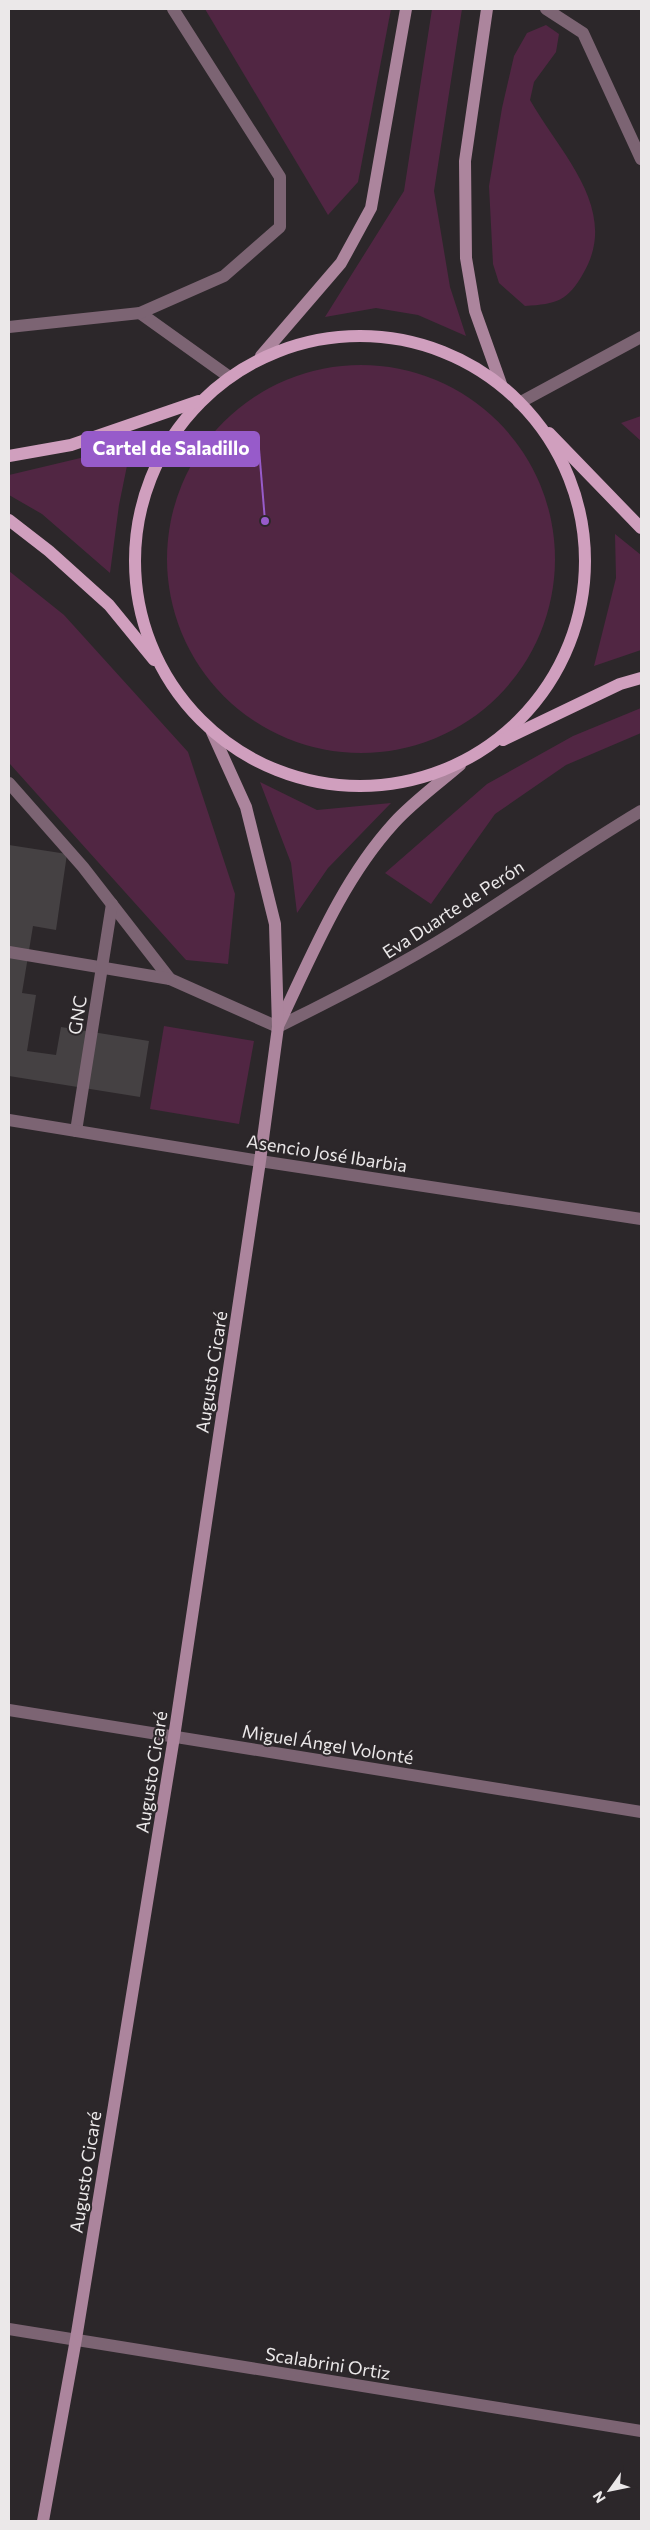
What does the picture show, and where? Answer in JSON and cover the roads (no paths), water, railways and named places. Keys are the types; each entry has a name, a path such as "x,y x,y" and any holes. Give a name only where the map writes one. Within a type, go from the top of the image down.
{"main road":[{"path":"261,356 341,263 371,208 406,9"},
{"path":"487,9 465,161 466,258 476,311 501,384"},
{"path":"159,666 136,598 136,526 157,458 199,401 228,376 261,356 321,337 385,336 446,352 501,384 641,528"},
{"path":"9,456 71,445 199,401"},
{"path":"494,744 545,693 577,627 587,554 572,482 536,418"},
{"path":"9,520 49,551 109,604 159,666 182,702 212,732 268,768 331,786 397,785 460,765"},
{"path":"278,1027 316,947 358,868 394,822 460,765 494,744 620,684 641,678"},
{"path":"212,732 246,807 275,924 278,1027"},
{"name":"Augusto Cicaré","path":"43,2521 76,2340 174,1737 260,1161 278,1027"}],"street":[{"path":"9,328 140,313 224,276 280,227 280,177 173,9"},
{"path":"546,9 583,32 641,158"},
{"path":"140,313 228,376"},
{"path":"519,402 641,337"},
{"path":"9,784 83,867 170,979"},
{"name":"Eva Duarte de Perón","path":"278,1027 378,977 453,933 595,838 641,810"},
{"name":"GNC","path":"76,1131 112,904"},
{"path":"9,952 170,979 278,1027"},
{"name":"Asencio José Ibarbia","path":"9,1120 260,1161 641,1219"},
{"name":"Miguel Ángel Volonté","path":"9,1710 641,1812"},
{"name":"Scalabrini Ortiz","path":"9,2329 641,2432"}],"place":[{"name":"Cartel de Saladillo","path":"265,521"}]}
